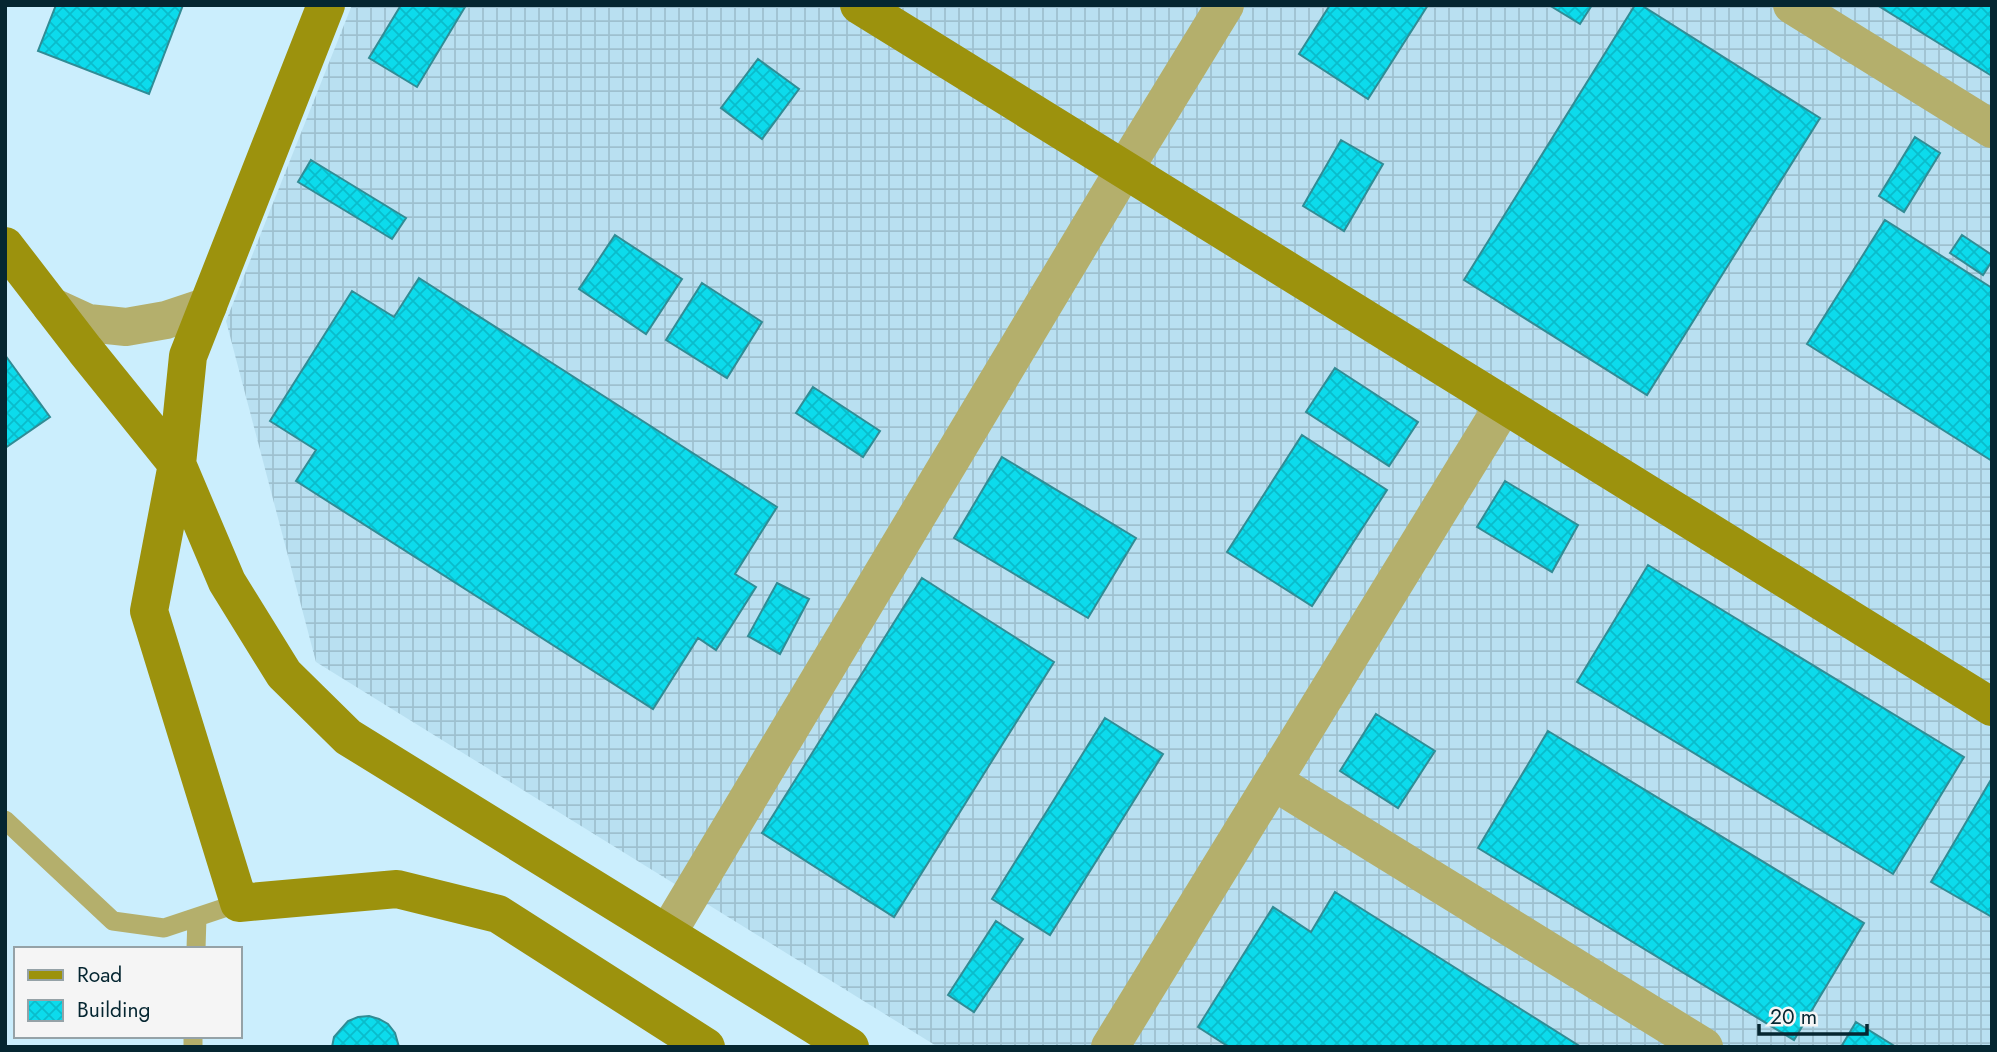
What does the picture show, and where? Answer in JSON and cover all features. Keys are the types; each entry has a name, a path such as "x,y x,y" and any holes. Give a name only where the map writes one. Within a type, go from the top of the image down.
{"street":[{"path":"326,5 188,356 177,464 149,611 239,903 397,889 498,914 706,1047"},
{"path":"859,5 1992,707"},
{"path":"667,934 1225,5"},
{"path":"1792,5 1992,129"},
{"path":"5,246 177,464 227,582 284,674 348,737 850,1047"},
{"path":"51,306 88,323 126,327 166,320 208,306"},
{"path":"1110,1047 1503,406"},
{"path":"1273,781 1704,1047"}],"lane":[{"path":"5,820 113,921 164,928 239,903"},
{"path":"196,947 197,917"}],"shaded area":[{"path":"352,5 1992,5 1992,1047 938,1047 316,662 226,321"}],"building":[{"path":"56,5 183,5 149,94 38,51"},
{"path":"401,5 465,7 417,87 369,58"},
{"path":"1330,5 1428,5 1368,99 1299,54"},
{"path":"1549,5 1592,5 1580,24"},
{"path":"1635,5 1641,5 1820,118 1647,395 1464,280"},
{"path":"1877,5 1992,5 1992,76"},
{"path":"758,59 799,89 762,139 721,108"},
{"path":"1915,137 1940,153 1904,212 1879,196"},
{"path":"1341,140 1383,164 1344,231 1303,206"},
{"path":"311,160 406,218 392,239 298,182"},
{"path":"1885,220 1992,288 1992,461 1807,344"},
{"path":"615,235 682,279 646,334 579,289"},
{"path":"1962,235 1992,255 1992,261 1983,275 1950,253"},
{"path":"419,278 777,507 735,574 756,587 716,650 698,638 653,709 296,481 316,450 270,421 352,291 394,317"},
{"path":"702,283 762,322 727,378 666,340"},
{"path":"5,355 50,417 5,448"},
{"path":"1335,368 1418,422 1389,466 1306,412"},
{"path":"813,387 880,431 863,457 796,413"},
{"path":"1302,435 1387,490 1312,606 1227,552"},
{"path":"1002,457 1136,538 1088,618 954,538"},
{"path":"1505,481 1578,525 1552,572 1477,527"},
{"path":"1648,565 1964,757 1893,874 1577,682"},
{"path":"922,578 1054,662 894,917 762,833"},
{"path":"777,583 809,599 780,654 748,636"},
{"path":"1376,714 1435,751 1398,808 1340,771"},
{"path":"1105,718 1163,754 1050,935 992,899"},
{"path":"1548,731 1864,923 1794,1040 1478,848"},
{"path":"1992,778 1992,917 1931,882"},
{"path":"1335,892 1581,1047 1229,1047 1198,1027 1273,907 1311,932"},
{"path":"996,921 1023,939 974,1012 948,995"},
{"path":"369,1016 388,1024 395,1033 399,1047 332,1047 334,1037 348,1021"},
{"path":"1856,1022 1896,1047 1841,1047"}]}
